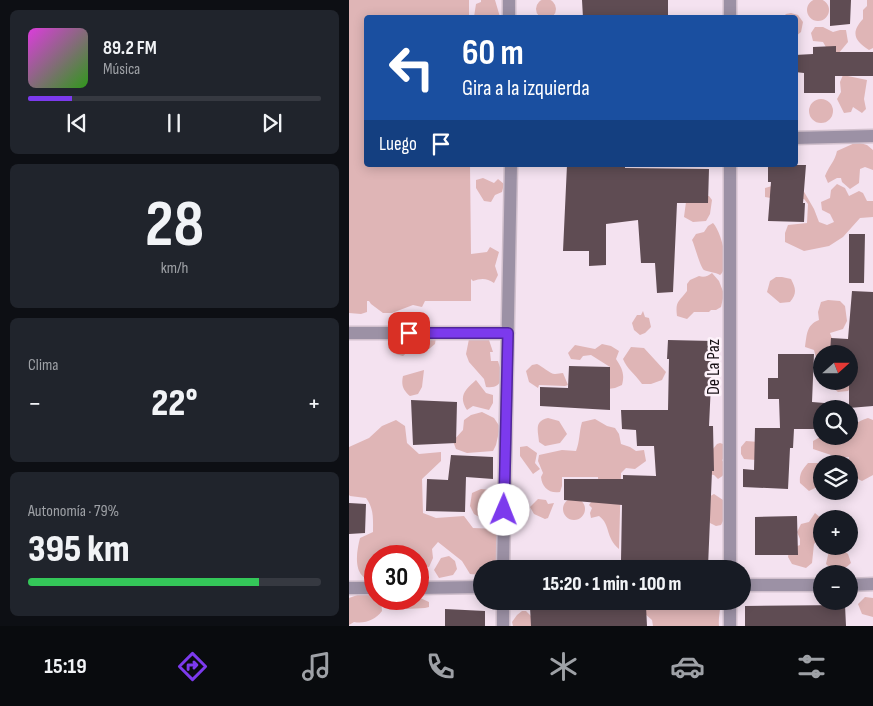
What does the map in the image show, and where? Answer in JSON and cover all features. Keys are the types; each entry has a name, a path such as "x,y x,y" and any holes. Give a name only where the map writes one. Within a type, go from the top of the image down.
{"street":[{"path":"509,0 509,15"},
{"path":"730,0 730,15"},
{"path":"798,138 873,136"},
{"path":"503,560 511,167"},
{"name":"De La Paz","path":"730,167 730,560"},
{"path":"349,332 508,333"},
{"path":"858,584 873,584"},
{"path":"751,585 813,585"},
{"path":"349,588 364,588"},
{"path":"429,588 473,588"},
{"path":"503,610 503,626"},
{"path":"730,610 730,626"}],"shaded area":[{"path":"818,-1 826,2 829,10 826,18 818,21 810,18 807,10 810,2"},
{"path":"349,0 469,0 469,15 364,15 364,167 470,167 471,254 487,252 490,247 499,252 495,266 498,275 494,283 486,279 473,281 471,279 471,301 425,301 422,307 413,305 392,313 383,313 367,301 367,312 361,314 349,313"},
{"path":"481,0 495,0 499,15 474,15 476,4 481,2"},
{"path":"542,0 550,0 556,9 554,15 538,15 537,13 537,5"},
{"path":"867,0 874,0 873,48 869,50 860,43 855,33 856,28 863,19 863,10 867,6"},
{"path":"798,15 803,22 801,32 798,34"},
{"path":"815,27 823,27 833,32 846,30 848,42 838,54 830,54 823,42 813,41 811,33"},
{"path":"843,75 867,80 864,99 866,109 862,113 853,107 851,112 844,113 837,99 841,92 840,82"},
{"path":"821,99 829,103 833,111 829,119 821,123 813,119 809,111 813,103"},
{"path":"857,142 867,145 873,150 873,170 865,167 860,169 859,183 850,189 842,182 841,178 828,183 825,176 837,151"},
{"path":"483,178 494,183 498,179 504,184 502,192 495,195 491,202 484,201 476,188 476,180"},
{"path":"837,184 845,188 849,196 859,191 863,193 867,201 873,201 873,217 860,218 843,237 829,246 804,251 785,242 785,233 788,225 807,223 808,204 804,199 782,200 765,197 765,188 772,186 803,190 819,222 827,225 834,222 830,214 822,210 821,202 830,198 831,190"},
{"path":"694,196 709,196 712,200 710,214 706,221 693,222 684,217 686,202"},
{"path":"713,223 719,233 724,249 725,265 720,275 702,268 692,240 696,234 704,232"},
{"path":"712,273 719,281 724,294 721,307 709,312 694,312 687,319 677,316 677,304 687,291 687,284 690,280"},
{"path":"776,277 791,279 795,291 790,302 780,303 767,292 770,281"},
{"path":"828,300 840,301 845,306 847,321 843,329 830,333 834,345 813,345 813,350 805,347 806,338 809,328 819,320 818,312 821,302"},
{"path":"643,311 645,317 649,318 651,327 640,335 634,330 632,323 637,315 641,315"},
{"path":"414,334 436,337 435,344 429,349 414,346 403,356 396,354 392,347 395,340 402,342"},
{"path":"488,337 493,352 490,352 491,361 498,361 503,377 496,386 492,387 486,387 484,379 469,362 466,354 469,339"},
{"path":"602,344 611,346 619,351 616,359 622,371 623,381 622,385 615,388 608,389 610,367 591,355 583,356 580,360 571,359 568,353 575,345 595,349"},
{"path":"631,347 644,348 666,372 662,380 651,384 642,384 623,359"},
{"path":"537,364 553,374 563,373 568,385 539,385 538,388 529,382 526,371 532,365"},
{"path":"424,370 422,387 418,394 410,396 403,387 403,376"},
{"path":"476,380 486,393 493,395 493,403 489,410 473,406 467,410 464,405 464,394"},
{"path":"836,390 849,390 848,391 838,392"},
{"path":"482,412 494,418 500,427 493,451 467,453 456,449 453,441 463,430 464,420 471,415"},
{"path":"548,418 559,421 567,434 560,443 545,446 539,442 538,427 541,421"},
{"path":"868,418 873,420 873,475 862,481 858,478 858,455 831,455 813,449 813,445 858,445 858,422"},
{"path":"595,419 615,428 619,434 621,444 636,451 644,450 646,461 635,469 626,468 621,473 619,549 612,540 603,520 599,516 591,518 592,508 589,505 598,492 598,477 562,477 560,492 549,491 543,484 541,477 543,473 538,461 539,455 562,450 576,451 582,422"},
{"path":"396,420 405,426 407,443 419,454 441,452 441,461 422,479 423,513 436,518 464,516 473,528 498,529 496,560 473,560 473,574 470,574 462,561 438,542 432,549 433,558 429,567 429,545 364,545 364,577 362,576 357,565 357,551 360,538 373,532 373,518 372,510 366,498 349,495 349,447 369,438 382,426"},
{"path":"746,441 759,442 756,460 744,459 741,454 741,447"},
{"path":"720,443 726,445 727,455 722,460 726,468 725,473 718,479 714,475 707,474 707,456"},
{"path":"527,446 537,453 535,463 540,469 533,474 520,456 520,447"},
{"path":"808,463 813,463 813,489 809,491 800,483 801,472"},
{"path":"481,489 491,490 510,500 508,516 497,522 488,522 474,514 470,506 472,493"},
{"path":"714,494 726,502 728,511 721,525 716,526 710,523 705,499"},
{"path":"574,498 582,501 585,509 582,517 574,520 566,517 563,509 566,501"},
{"path":"538,499 546,500 548,504 554,503 548,518 545,519 534,514 530,507"},
{"path":"813,516 812,563 806,568 792,564 788,557 789,549 800,545 797,532 801,524 809,522"},
{"path":"828,555 848,555 851,563 849,565 826,564"},
{"path":"449,556 455,561 457,569 453,575 439,578 434,570 441,558"},
{"path":"364,593 364,610 382,611 370,621 354,622 349,625 349,598"},
{"path":"865,597 873,598 873,617 862,614 858,604"},
{"path":"644,610 720,610 719,626 653,626 652,620 644,613"},
{"path":"522,611 526,611 535,620 535,626 513,626 512,622"}],"building":[{"path":"582,0 668,0 668,15 583,15"},
{"path":"830,0 851,0 850,24 830,26"},
{"path":"836,46 836,52 874,52 874,76 835,76 835,93 804,93 804,73 798,72 798,55 813,54 813,47"},
{"path":"798,165 806,165 803,203 805,203 804,222 768,221 771,182 768,182 768,167 798,167"},
{"path":"567,167 709,169 708,203 677,203 673,292 657,293 655,263 641,263 638,220 606,224 606,265 589,266 589,251 563,251"},
{"path":"849,234 865,234 864,283 849,283"},
{"path":"852,291 874,292 874,406 858,407 858,400 849,400 849,390 858,390 858,345 831,345 831,338 848,339"},
{"path":"668,340 713,341 709,426 713,426 714,471 712,471 708,560 621,560 622,505 564,500 564,479 623,479 623,475 656,476 654,446 637,446 636,430 622,429 621,410 668,410 669,359 667,359"},
{"path":"778,354 813,354 813,429 794,429 793,448 790,448 788,489 743,487 743,469 754,470 755,428 780,428 779,399 768,399 768,378 778,378"},
{"path":"569,366 610,367 610,410 540,406 540,387 568,388"},
{"path":"411,400 457,402 456,443 413,445"},
{"path":"451,455 493,457 493,479 466,477 465,512 426,511 427,479 448,480"},
{"path":"349,503 366,504 365,533 349,534"},
{"path":"797,516 798,555 755,555 755,517"},
{"path":"813,605 813,610 845,610 846,626 745,626 745,610 751,610 751,606"},
{"path":"445,609 485,611 485,626 445,626"},
{"path":"530,610 646,610 647,626 531,626"}],"route":[{"path":"409,333 508,333 504,510"}]}
